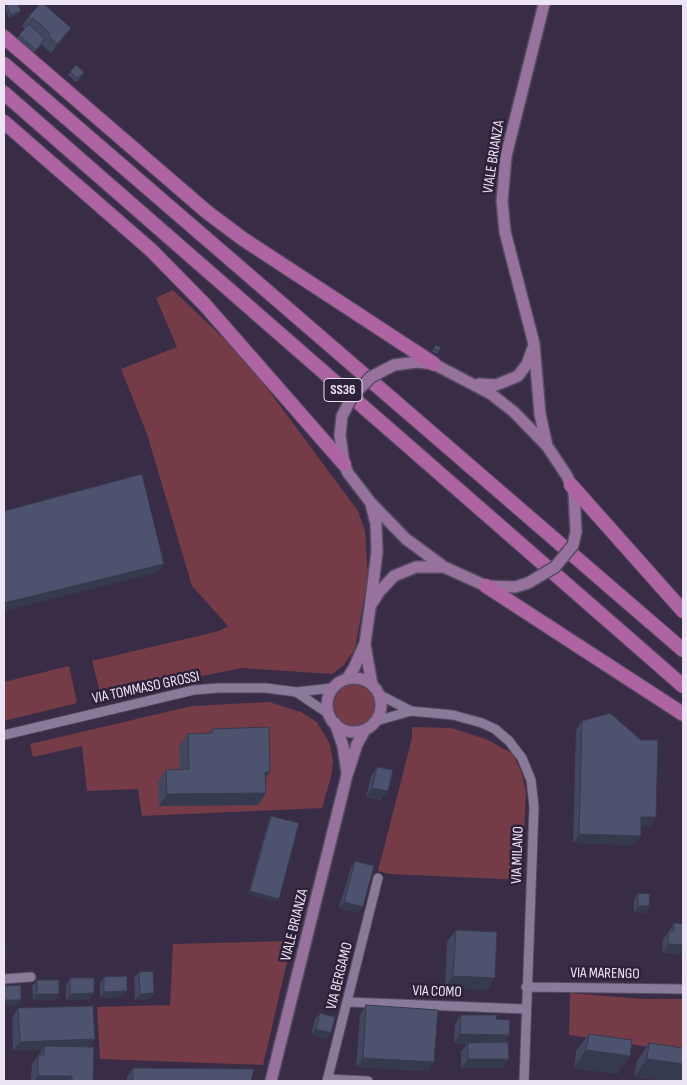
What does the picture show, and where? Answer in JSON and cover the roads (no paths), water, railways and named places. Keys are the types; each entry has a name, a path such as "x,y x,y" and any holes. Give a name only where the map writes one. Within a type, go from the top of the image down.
{"highway":[{"path":"4,37 207,212 243,238 434,364"},
{"name":"SS36","path":"4,64 567,547 683,650"},
{"name":"SS36","path":"4,93 683,686"},
{"path":"4,122 167,266 262,369 344,464"},
{"path":"571,485 683,611"},
{"path":"486,586 683,714"}],"main road":[{"name":"VIALE BRIANZA","path":"544,4 506,156 502,201 505,232 534,344 540,414 547,446"},
{"path":"472,383 496,385 511,380 527,364 534,344"},
{"path":"417,362 434,364 472,383 514,412 547,446 571,485 574,492 576,532 573,545 555,567 528,583 515,587 486,586 444,567 406,539 371,504 344,464 340,435 342,416 353,395 371,377 394,365 417,362"},
{"path":"347,679 361,679 372,685 380,695 380,713 376,721 365,730 349,731 332,719 328,700 333,688 347,679 365,643 377,552 376,524 371,504"},
{"path":"370,608 378,592 394,576 416,567 444,567"},
{"path":"365,643 372,685"},
{"name":"VIALE BRIANZA","path":"332,719 343,746 347,775"},
{"name":"VIALE BRIANZA","path":"271,1081 347,775 357,744 365,730"}],"street":[{"name":"VIA TOMMASO GROSSI","path":"4,735 194,690 266,688 296,692 333,688"},
{"name":"VIA TOMMASO GROSSI","path":"296,692 332,719"},
{"name":"VIA MILANO","path":"380,695 411,711"},
{"name":"VIA MILANO","path":"376,721 411,711 453,715 482,722 502,735 522,758 531,780 534,807 524,1081"},
{"name":"VIA BERGAMO","path":"328,1080 378,878"},
{"path":"4,979 31,977"},
{"name":"VIA MARENGO","path":"526,987 683,989"},
{"name":"VIA COMO","path":"348,1002 526,1009"},
{"path":"328,1080 368,1081"}]}
